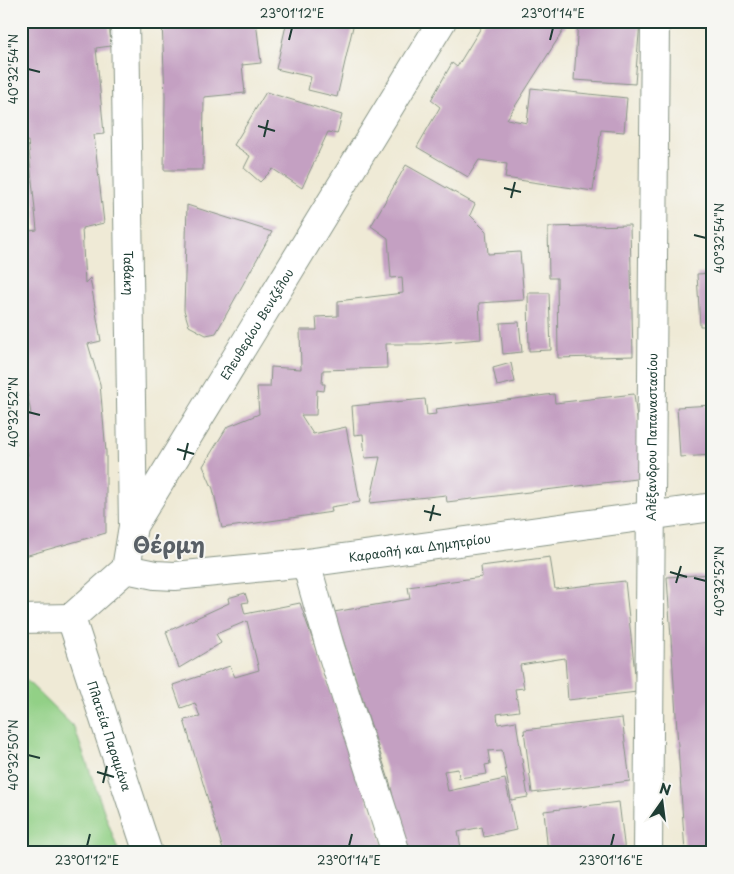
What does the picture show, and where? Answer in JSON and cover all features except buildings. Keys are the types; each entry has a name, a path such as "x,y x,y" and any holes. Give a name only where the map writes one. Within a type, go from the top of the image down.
{"street":[{"name":"Ταβάκη","path":"125,21 133,526"},
{"name":"Ελευθερίου Βενιζέλου","path":"126,569 133,526 442,21"},
{"name":"Αλέξανδρου Παπαναστασίου","path":"648,853 655,21"},
{"name":"Καραολή και Δημητρίου","path":"126,569 155,575 176,576 306,564 713,507"},
{"path":"306,564 330,647 396,853"},
{"path":"21,620 71,618 126,569"},
{"name":"Πλατεία Παραμάνα","path":"71,618 148,853"}],"green space":[{"path":"21,675 74,727 119,853 21,853"}],"district":[{"name":"Θέρμη","path":"169,543"}]}
